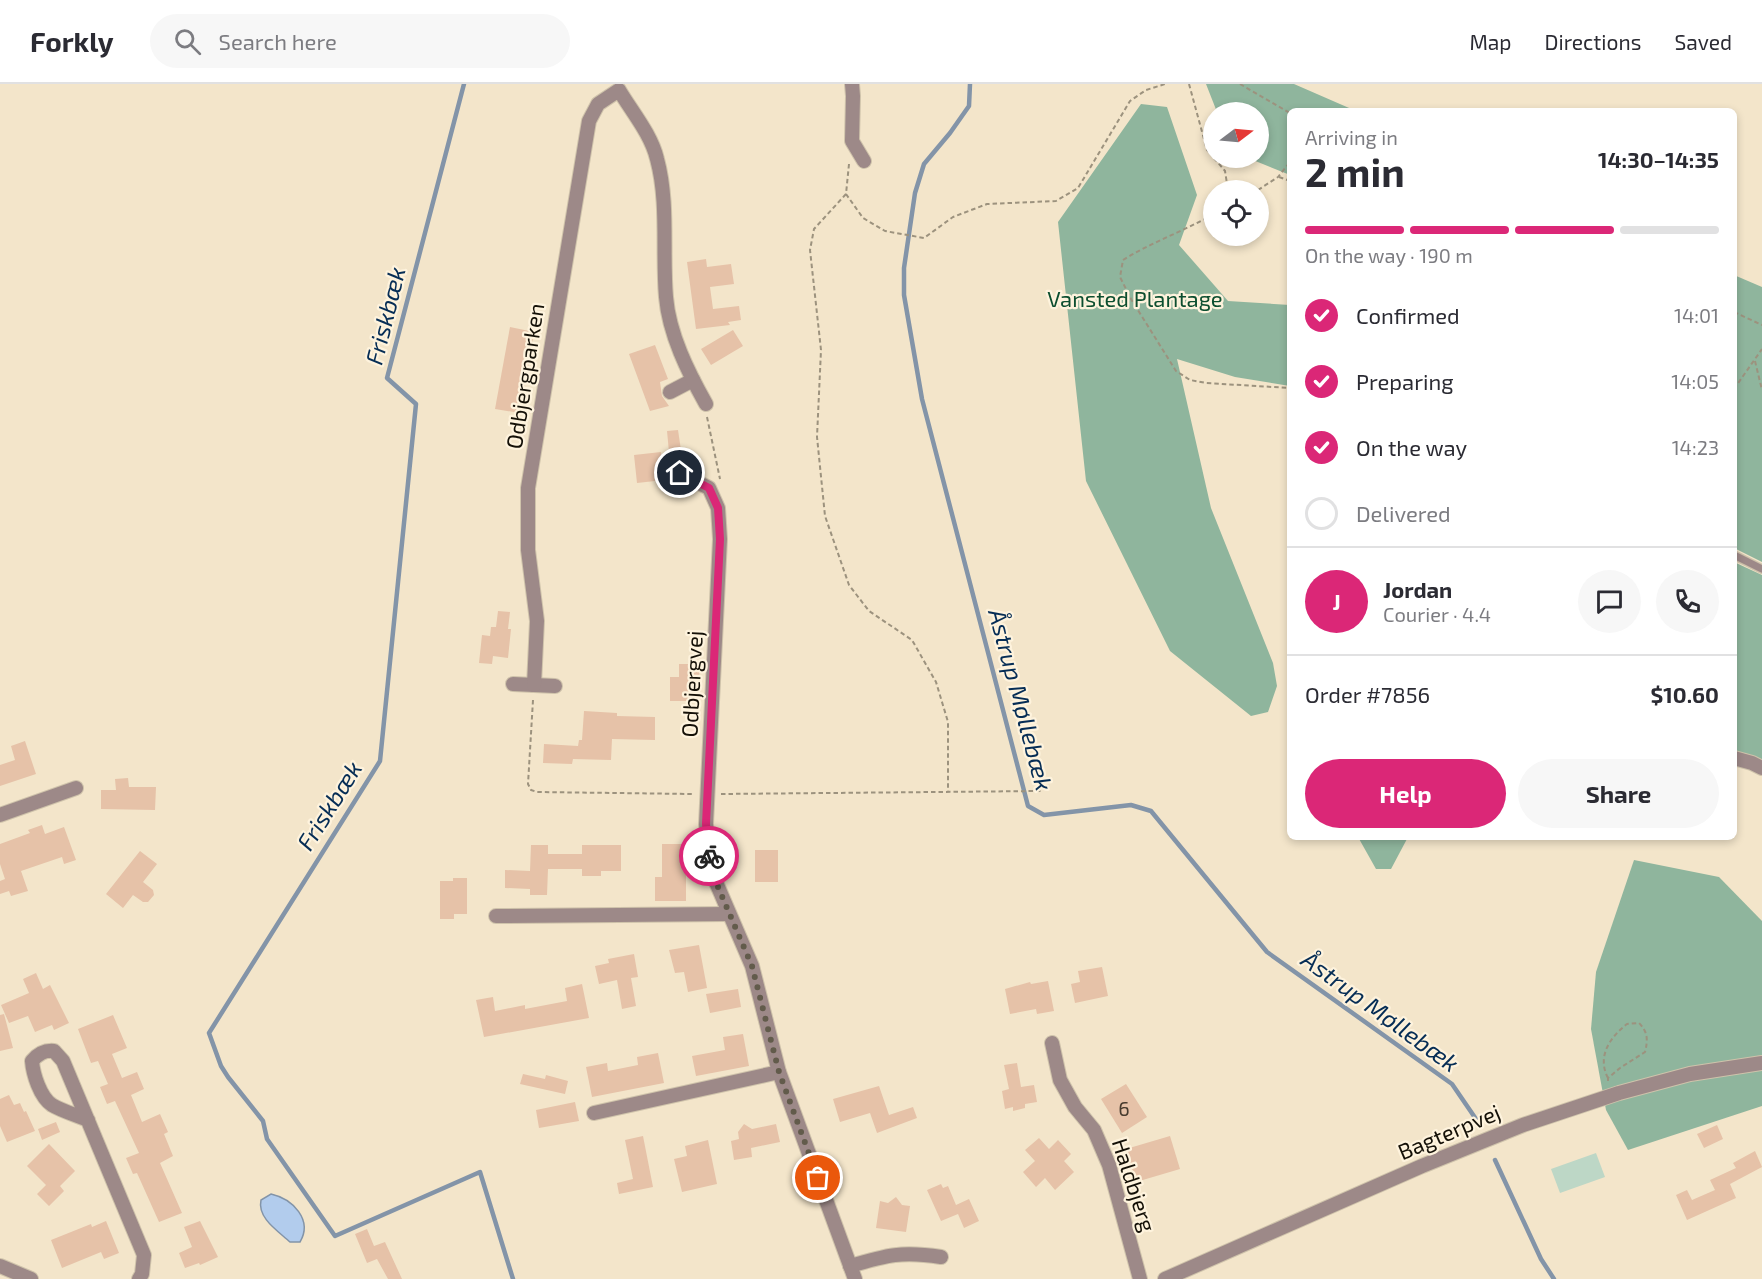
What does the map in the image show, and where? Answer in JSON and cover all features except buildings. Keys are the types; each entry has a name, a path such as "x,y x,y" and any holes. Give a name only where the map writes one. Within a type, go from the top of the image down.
{"street":[{"path":"852,84 852,141 864,161"},
{"name":"Odbjergparken","path":"534,685 537,621 528,550 528,488 589,121 598,104 618,87 647,136 657,158 662,188 666,299 675,337 706,404"},
{"path":"670,392 693,380"},
{"name":"Odbjergvej","path":"680,473 709,488 718,508 720,539 706,824 709,856 715,880 752,966 779,1072 853,1272 887,1255 917,1253 941,1257"},
{"path":"513,684 555,686"},
{"path":"1737,759 1762,768"},
{"path":"0,815 76,788"},
{"path":"496,916 729,914"},
{"name":"Haldbjerg","path":"1052,1043 1060,1080 1075,1107 1094,1130 1109,1165 1140,1279"},
{"path":"88,1120 52,1105 46,1099 33,1070 32,1061 36,1055 47,1050 58,1054 88,1120 144,1255 142,1274 139,1279"},
{"name":"Bagterpvej","path":"1165,1279 1422,1166 1523,1125 1609,1096 1690,1074 1762,1063"},
{"path":"594,1113 779,1072"},
{"path":"0,1266 31,1279"}],"lane":[{"path":"1737,556 1762,569"}],"path":[{"path":"846,194 863,218 885,231 924,238 953,217 987,204 1056,201 1078,188 1130,101 1146,90 1165,84"},
{"path":"1189,84 1203,135"},
{"path":"1240,84 1287,111"},
{"path":"852,141 846,194 814,229 810,250 821,350 817,437 825,516 849,585 869,610 912,640 936,682 948,722 948,792"},
{"path":"1269,183 1278,177 1287,166"},
{"path":"1278,177 1287,180"},
{"path":"1203,220 1149,244 1123,260 1120,277 1131,299 1176,370 1190,380 1287,388"},
{"path":"1737,313 1762,325"},
{"path":"1737,385 1762,349"},
{"path":"1754,360 1762,390"},
{"path":"706,404 720,480"},
{"path":"534,685 528,784 531,790 537,792 707,794 1041,791"},
{"path":"1608,1078 1645,1052 1646,1030 1639,1023 1627,1024 1609,1042 1604,1055 1603,1068 1608,1078 1609,1096"}],"green space":[{"path":"1206,84 1294,84 1349,108 1287,108 1287,174 1269,166 1269,102 1213,102"},
{"name":"Vansted Plantage","path":"1141,104 1167,107 1197,195 1179,245 1228,301 1287,305 1287,386 1235,377 1177,359 1211,508 1273,663 1277,686 1268,712 1251,716 1170,651 1086,481 1058,222"},
{"path":"1737,276 1762,287 1762,562 1737,550"},
{"path":"1737,563 1762,575 1762,760 1737,752"},
{"path":"1360,840 1406,840 1391,869 1376,869"},
{"path":"1634,860 1719,877 1762,921 1762,1106 1628,1150 1606,1110 1591,1029 1596,972"},
{"path":"1596,1153 1605,1177 1560,1193 1551,1169"}],"water":[{"path":"271,1194 287,1201 299,1212 304,1226 300,1242 290,1242 265,1218 262,1213 261,1200"}],"waterway":[{"name":"Friskbæk","path":"464,84 387,378 416,404 380,761 209,1033 221,1066 263,1121 267,1139 335,1236 480,1172 513,1279"},
{"name":"Åstrup Møllebæk","path":"970,84 969,106 924,164 915,193 904,268 904,295 922,399 1028,806 1044,815 1131,805 1151,811 1267,952 1452,1084 1478,1122"},
{"name":"Åstrup Møllebæk","path":"1495,1160 1541,1259 1554,1279"}],"way so far":[{"path":"709,856 715,880 752,966 779,1072 818,1178"}],"route":[{"path":"680,473 709,488 718,508 720,539 706,824 709,856"}]}
